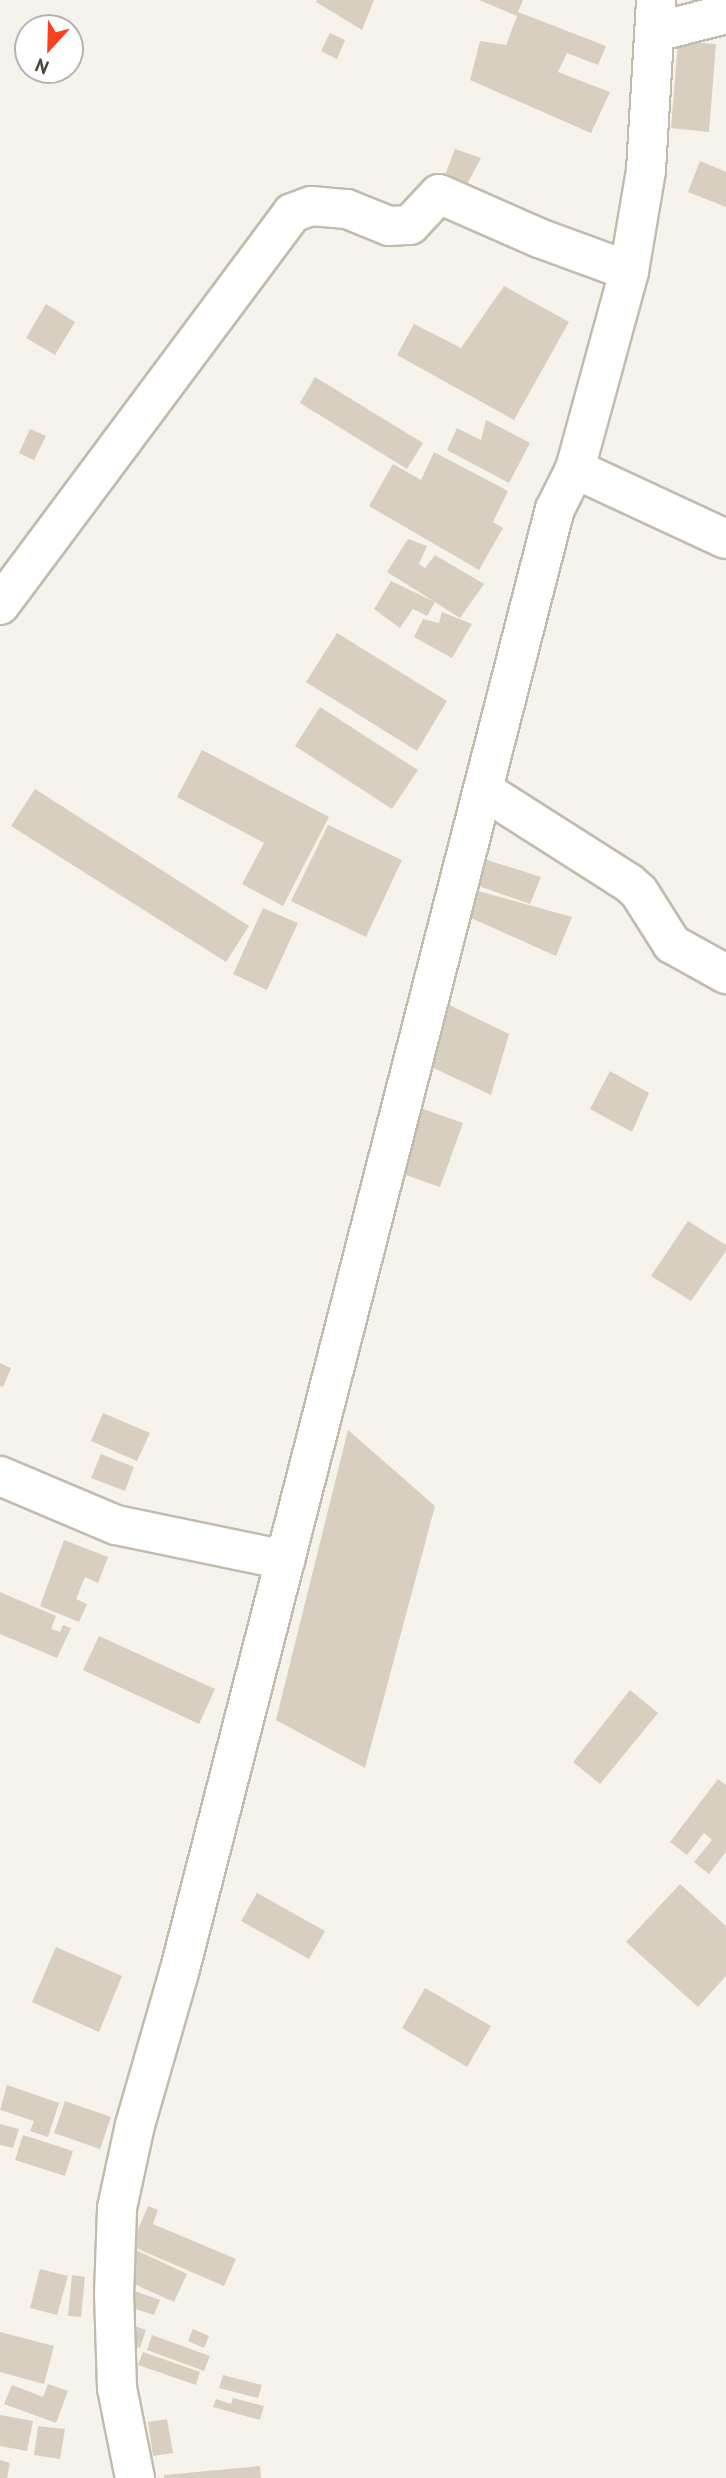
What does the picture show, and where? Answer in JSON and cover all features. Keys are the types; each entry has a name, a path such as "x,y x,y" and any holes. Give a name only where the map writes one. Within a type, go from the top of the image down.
{"street":[{"path":"135,2478 117,2388 114,2295 117,2208 135,2125 183,1956 555,509 575,469 629,271 646,170 656,16 726,13"},
{"path":"0,605 292,213 311,206 347,209 389,226 410,225 439,194 539,238 629,271"},
{"path":"575,469 726,539"},
{"path":"483,790 629,883 639,892 672,944 726,974"},
{"path":"0,1476 116,1525 285,1560"}],"building":[{"path":"374,0 362,30 316,2"},
{"path":"479,0 523,0 518,12 606,46 598,65 567,53 558,72 610,92 591,133 470,80 480,41 506,45 517,16"},
{"path":"330,33 345,40 337,59 321,51"},
{"path":"678,41 716,44 709,132 671,128"},
{"path":"455,149 481,158 466,186 445,175"},
{"path":"700,161 726,172 726,207 688,192"},
{"path":"504,286 569,322 514,420 397,355 414,324 461,348"},
{"path":"46,304 75,322 55,355 26,338"},
{"path":"315,377 423,443 407,469 300,403"},
{"path":"486,420 530,443 509,483 447,450 457,428 481,440"},
{"path":"30,429 46,436 34,460 19,453"},
{"path":"434,452 508,491 493,522 503,528 479,570 369,506 393,464 421,480"},
{"path":"408,539 427,546 419,564 425,568 435,555 484,584 460,618 387,572"},
{"path":"391,581 435,602 427,616 413,609 400,628 374,609"},
{"path":"442,612 472,624 452,658 414,637 423,619 439,623"},
{"path":"337,633 447,701 417,751 306,682"},
{"path":"320,707 418,770 392,809 295,746"},
{"path":"202,750 329,817 283,906 242,884 264,843 177,797"},
{"path":"35,789 249,926 226,962 11,826"},
{"path":"328,825 402,860 366,937 291,901"},
{"path":"484,859 541,877 530,904 479,886"},
{"path":"478,891 572,917 556,956 469,917"},
{"path":"263,908 298,923 267,990 233,974"},
{"path":"443,1002 509,1034 491,1095 423,1063"},
{"path":"610,1071 649,1093 632,1132 590,1109"},
{"path":"423,1109 463,1123 440,1187 400,1173"},
{"path":"688,1221 726,1245 726,1251 691,1301 651,1276"},
{"path":"0,1363 11,1368 3,1387 0,1386"},
{"path":"103,1413 150,1433 137,1461 91,1441"},
{"path":"348,1430 435,1506 365,1768 276,1720"},
{"path":"101,1454 134,1467 125,1491 91,1478"},
{"path":"64,1540 108,1557 98,1583 85,1577 76,1599 87,1604 79,1622 40,1606"},
{"path":"0,1592 56,1616 51,1629 60,1632 63,1625 71,1628 57,1658 0,1634"},
{"path":"99,1636 215,1689 199,1724 83,1670"},
{"path":"630,1690 658,1713 600,1784 573,1762"},
{"path":"718,1779 726,1785 726,1852 709,1874 694,1862 712,1840 704,1833 687,1855 670,1842"},
{"path":"680,1884 726,1926 726,1976 698,2007 626,1942"},
{"path":"257,1893 325,1931 309,1959 241,1921"},
{"path":"56,1947 122,1976 99,2032 32,2002"},
{"path":"425,1988 491,2026 467,2067 402,2028"},
{"path":"7,2085 59,2103 48,2137 30,2131 34,2121 0,2110"},
{"path":"65,2101 111,2117 100,2149 54,2133"},
{"path":"0,2124 19,2129 13,2148 0,2145"},
{"path":"23,2135 73,2151 65,2176 15,2160"},
{"path":"148,2206 158,2210 153,2224 236,2259 224,2286 131,2246"},
{"path":"136,2250 187,2274 174,2302 123,2279"},
{"path":"40,2269 68,2276 57,2315 30,2308"},
{"path":"72,2275 85,2277 81,2317 68,2316"},
{"path":"129,2289 160,2300 154,2315 123,2305"},
{"path":"129,2324 146,2330 140,2348 123,2343"},
{"path":"193,2329 209,2336 204,2348 188,2341"},
{"path":"0,2332 54,2346 44,2384 0,2372"},
{"path":"152,2335 210,2356 204,2371 147,2350"},
{"path":"143,2352 200,2372 196,2385 138,2365"},
{"path":"223,2375 262,2385 258,2398 219,2388"},
{"path":"48,2384 68,2391 56,2423 4,2404 12,2385 43,2397"},
{"path":"233,2398 264,2406 260,2420 213,2407 216,2399 231,2404"},
{"path":"0,2415 33,2421 27,2451 0,2446"},
{"path":"167,2419 173,2453 153,2456 148,2422"},
{"path":"38,2426 65,2429 60,2459 34,2455"},
{"path":"0,2460 10,2463 7,2478 0,2478"},
{"path":"260,2466 261,2478 164,2478 164,2475"}]}
